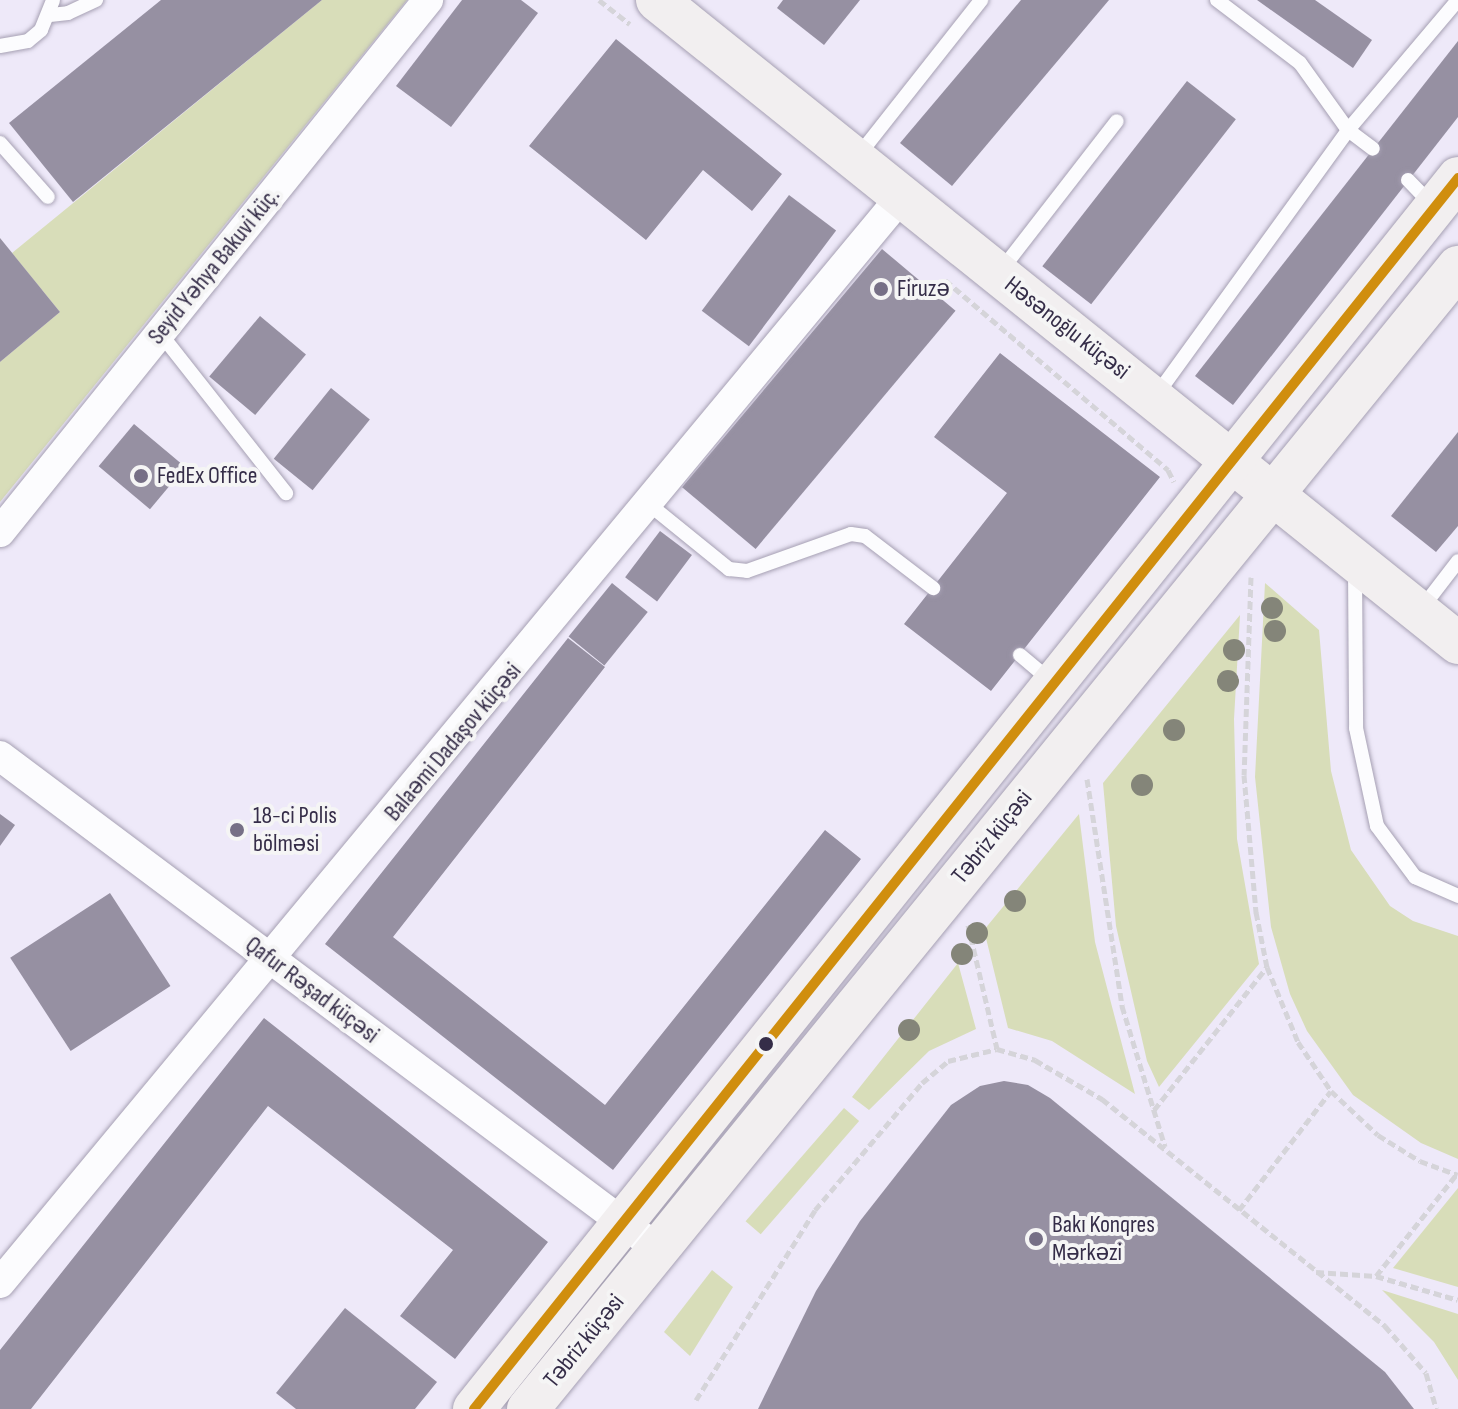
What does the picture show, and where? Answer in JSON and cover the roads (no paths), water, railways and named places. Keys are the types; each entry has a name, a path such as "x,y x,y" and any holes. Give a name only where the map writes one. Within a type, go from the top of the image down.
{"main road":[{"path":"666,3 855,160"},
{"name":"Həsənoğlu küçəsi","path":"855,160 1232,460 1272,496"},
{"name":"Təbriz küçəsi","path":"474,1409 1232,460 1433,189"},
{"name":"Təbriz küçəsi","path":"528,1409 1458,267"},
{"path":"1272,496 1355,565 1458,643"}],"street":[{"name":"Seyid Yəhya Bakuvi küç.","path":"0,532 428,0"},
{"name":"Balaəmi Dadaşov küçəsi","path":"0,1283 650,505 901,197"},
{"name":"Qafur Rəşad küçəsi","path":"0,756 658,1249"}],"lane":[{"path":"0,46 28,41 52,8 68,13 96,0"},
{"path":"855,160 981,0"},
{"path":"1217,0 1300,63 1348,130 1373,149"},
{"path":"1155,398 1348,130 1458,0"},
{"path":"999,274 1117,121"},
{"path":"0,143 48,197"},
{"path":"160,333 286,493"},
{"path":"650,505 729,569 747,571 851,534 865,536 933,588"},
{"path":"1419,611 1458,561"},
{"path":"1355,565 1356,728 1377,826 1415,877 1458,896"},
{"path":"1020,655 1053,682"}],"place":[{"name":"Firuzə","path":"881,289"},
{"name":"FedEx Office","path":"141,476"},
{"name":"18-ci Polis bölməsi","path":"237,830"},
{"name":"Bakı Konqres Mərkəzi","path":"1036,1239"}]}
